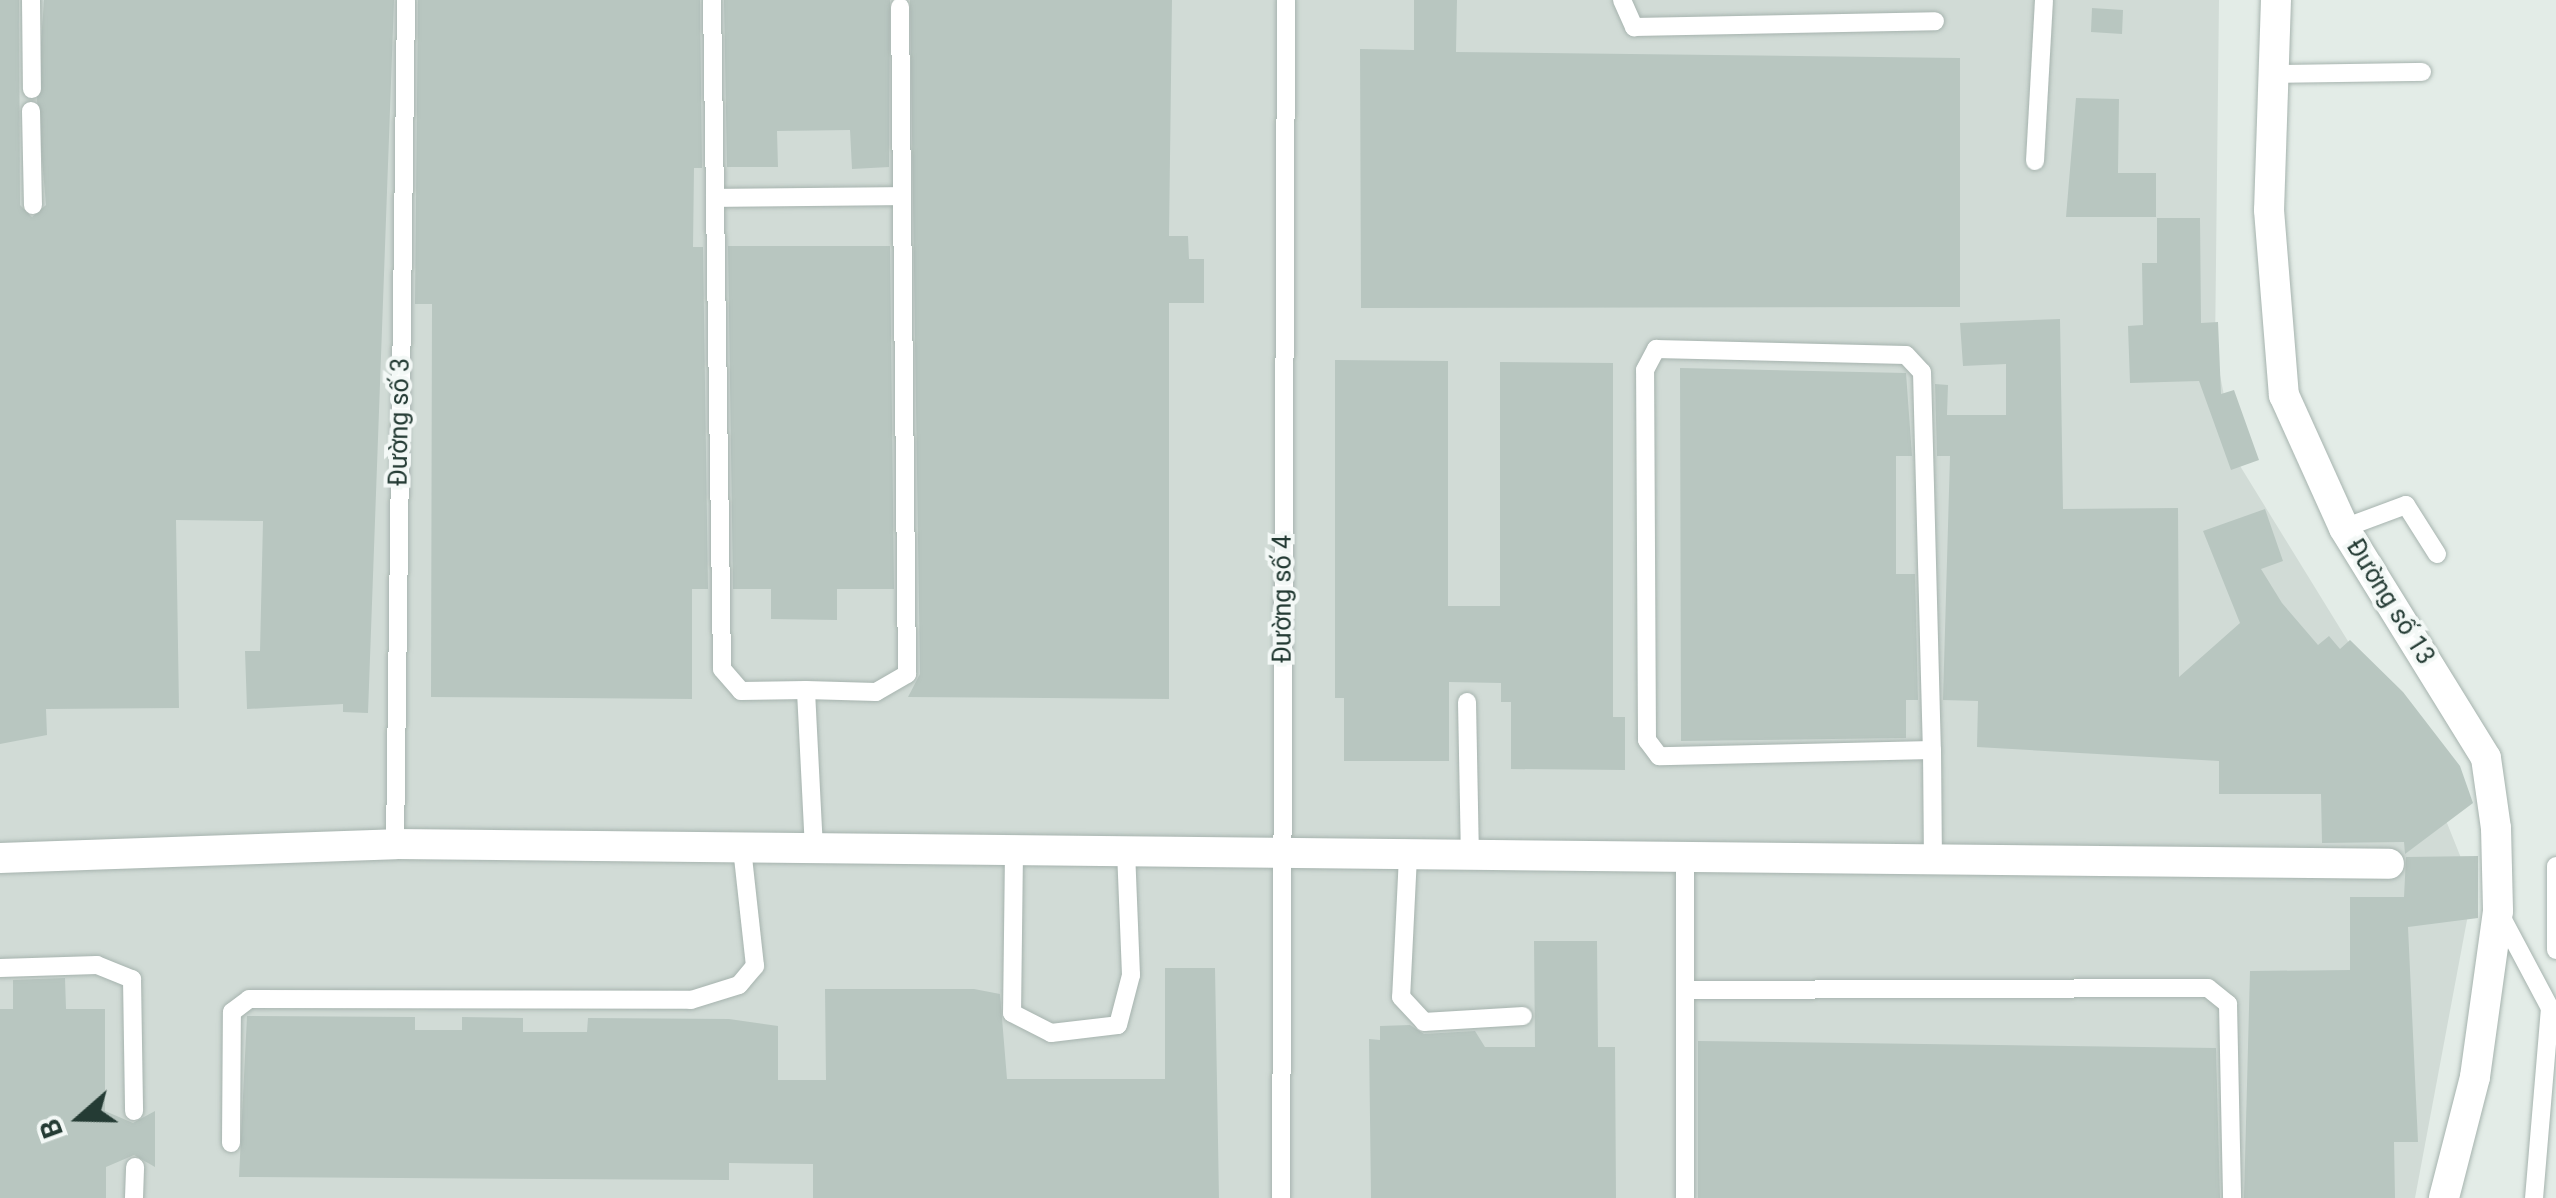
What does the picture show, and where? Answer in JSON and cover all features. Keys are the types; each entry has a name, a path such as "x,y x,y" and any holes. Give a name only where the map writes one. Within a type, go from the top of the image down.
{"street":[{"name":"Đường số 13","path":"2276,0 2274,338 2284,395 2344,528 2486,758 2498,912 2475,1077 2444,1198"},
{"path":"0,858 395,844 1408,856 1684,853 1933,862 2388,864"}],"lane":[{"path":"31,0 32,89"},
{"name":"Đường số 3","path":"395,844 406,0"},
{"path":"712,0 722,669 740,691 876,692 907,674 900,7"},
{"name":"Đường số 4","path":"1281,1198 1286,0"},
{"path":"1622,0 1634,27 1935,21"},
{"path":"2035,160 2044,0"},
{"path":"2275,74 2422,72"},
{"path":"31,111 33,205"},
{"path":"715,198 902,196"},
{"path":"1932,750 1659,756 1646,740 1646,370 1656,349 1906,354 1922,372 1932,750 1933,862"},
{"path":"2344,528 2406,505 2438,554"},
{"path":"806,690 814,849"},
{"path":"1468,702 1470,854"},
{"path":"230,1143 232,1012 249,999 691,1000 739,986 754,966 742,848"},
{"path":"1014,852 1012,1014 1051,1033 1118,1025 1130,974 1126,853"},
{"path":"1684,853 1685,1198"},
{"path":"1408,856 1401,997 1424,1022 1523,1016"},
{"path":"2556,866 2556,950"},
{"path":"2498,912 2550,1008 2534,1198"},
{"path":"0,968 97,965 132,980 134,1111"},
{"path":"1686,990 2208,988 2228,1004 2232,1198"},
{"path":"134,1198 135,1167"}],"shaded area":[{"path":"0,0 2219,0 2215,350 2237,461 2423,763 2473,888 2415,1198 0,1198"}],"building":[{"path":"0,0 19,0 20,205 32,217 46,205 37,100 44,0 394,0 368,713 343,712 343,704 247,709 245,651 260,651 263,521 176,520 179,708 46,709 47,735 0,744"},
{"path":"418,0 700,0 702,168 694,168 693,247 703,247 708,589 692,589 692,699 431,697 432,304 415,304"},
{"path":"724,0 890,0 889,167 852,169 850,130 777,131 778,167 727,167"},
{"path":"910,0 1172,0 1169,236 1188,236 1189,259 1204,259 1204,303 1169,303 1169,699 908,697 920,674"},
{"path":"1414,0 1457,0 1456,52 1960,58 1960,307 1361,308 1360,49 1414,50"},
{"path":"2092,8 2123,10 2122,34 2091,32"},
{"path":"2076,98 2119,99 2118,173 2156,173 2156,217 2066,217"},
{"path":"2157,218 2200,218 2201,323 2218,322 2221,394 2234,390 2259,460 2231,470 2199,381 2130,383 2128,326 2143,325 2142,263 2157,263"},
{"path":"728,246 890,246 894,589 837,589 837,620 771,619 771,589 733,589"},
{"path":"2060,319 2063,509 2178,508 2179,677 2240,623 2203,531 2265,509 2283,561 2261,569 2282,603 2318,645 2329,636 2340,649 2350,640 2403,692 2460,766 2473,803 2405,854 2404,842 2322,843 2321,794 2219,794 2219,761 1977,747 1978,701 1943,700 1950,456 1937,456 1935,384 1948,385 1947,415 2006,415 2006,364 1963,366 1960,323"},
{"path":"1335,360 1448,361 1448,606 1500,606 1500,362 1613,363 1613,717 1625,717 1625,770 1511,769 1511,702 1501,702 1501,683 1449,682 1449,761 1344,761 1344,698 1335,698"},
{"path":"1680,368 1906,373 1912,456 1896,456 1896,574 1915,574 1918,700 1906,700 1906,738 1681,741"},
{"path":"2478,856 2478,918 2408,927 2418,1142 2394,1142 2395,1198 2244,1198 2250,971 2350,970 2350,897 2404,897 2406,857"},
{"path":"1534,941 1597,941 1598,1047 1615,1047 1616,1198 1371,1198 1369,1039 1380,1040 1380,1026 1410,1025 1424,1034 1475,1031 1485,1047 1535,1047"},
{"path":"1165,968 1215,968 1219,1198 813,1198 813,1164 729,1163 729,1180 239,1177 247,1016 415,1017 415,1030 462,1030 462,1017 523,1018 523,1032 587,1032 588,1018 729,1019 778,1026 778,1080 826,1080 825,989 974,989 1000,994 1007,1079 1165,1079"},
{"path":"65,978 66,1009 105,1009 105,1111 133,1123 155,1111 155,1167 134,1155 106,1167 106,1198 0,1198 0,1009 13,1009 13,980"},
{"path":"1698,1041 2216,1048 2220,1198 1698,1198"}]}
